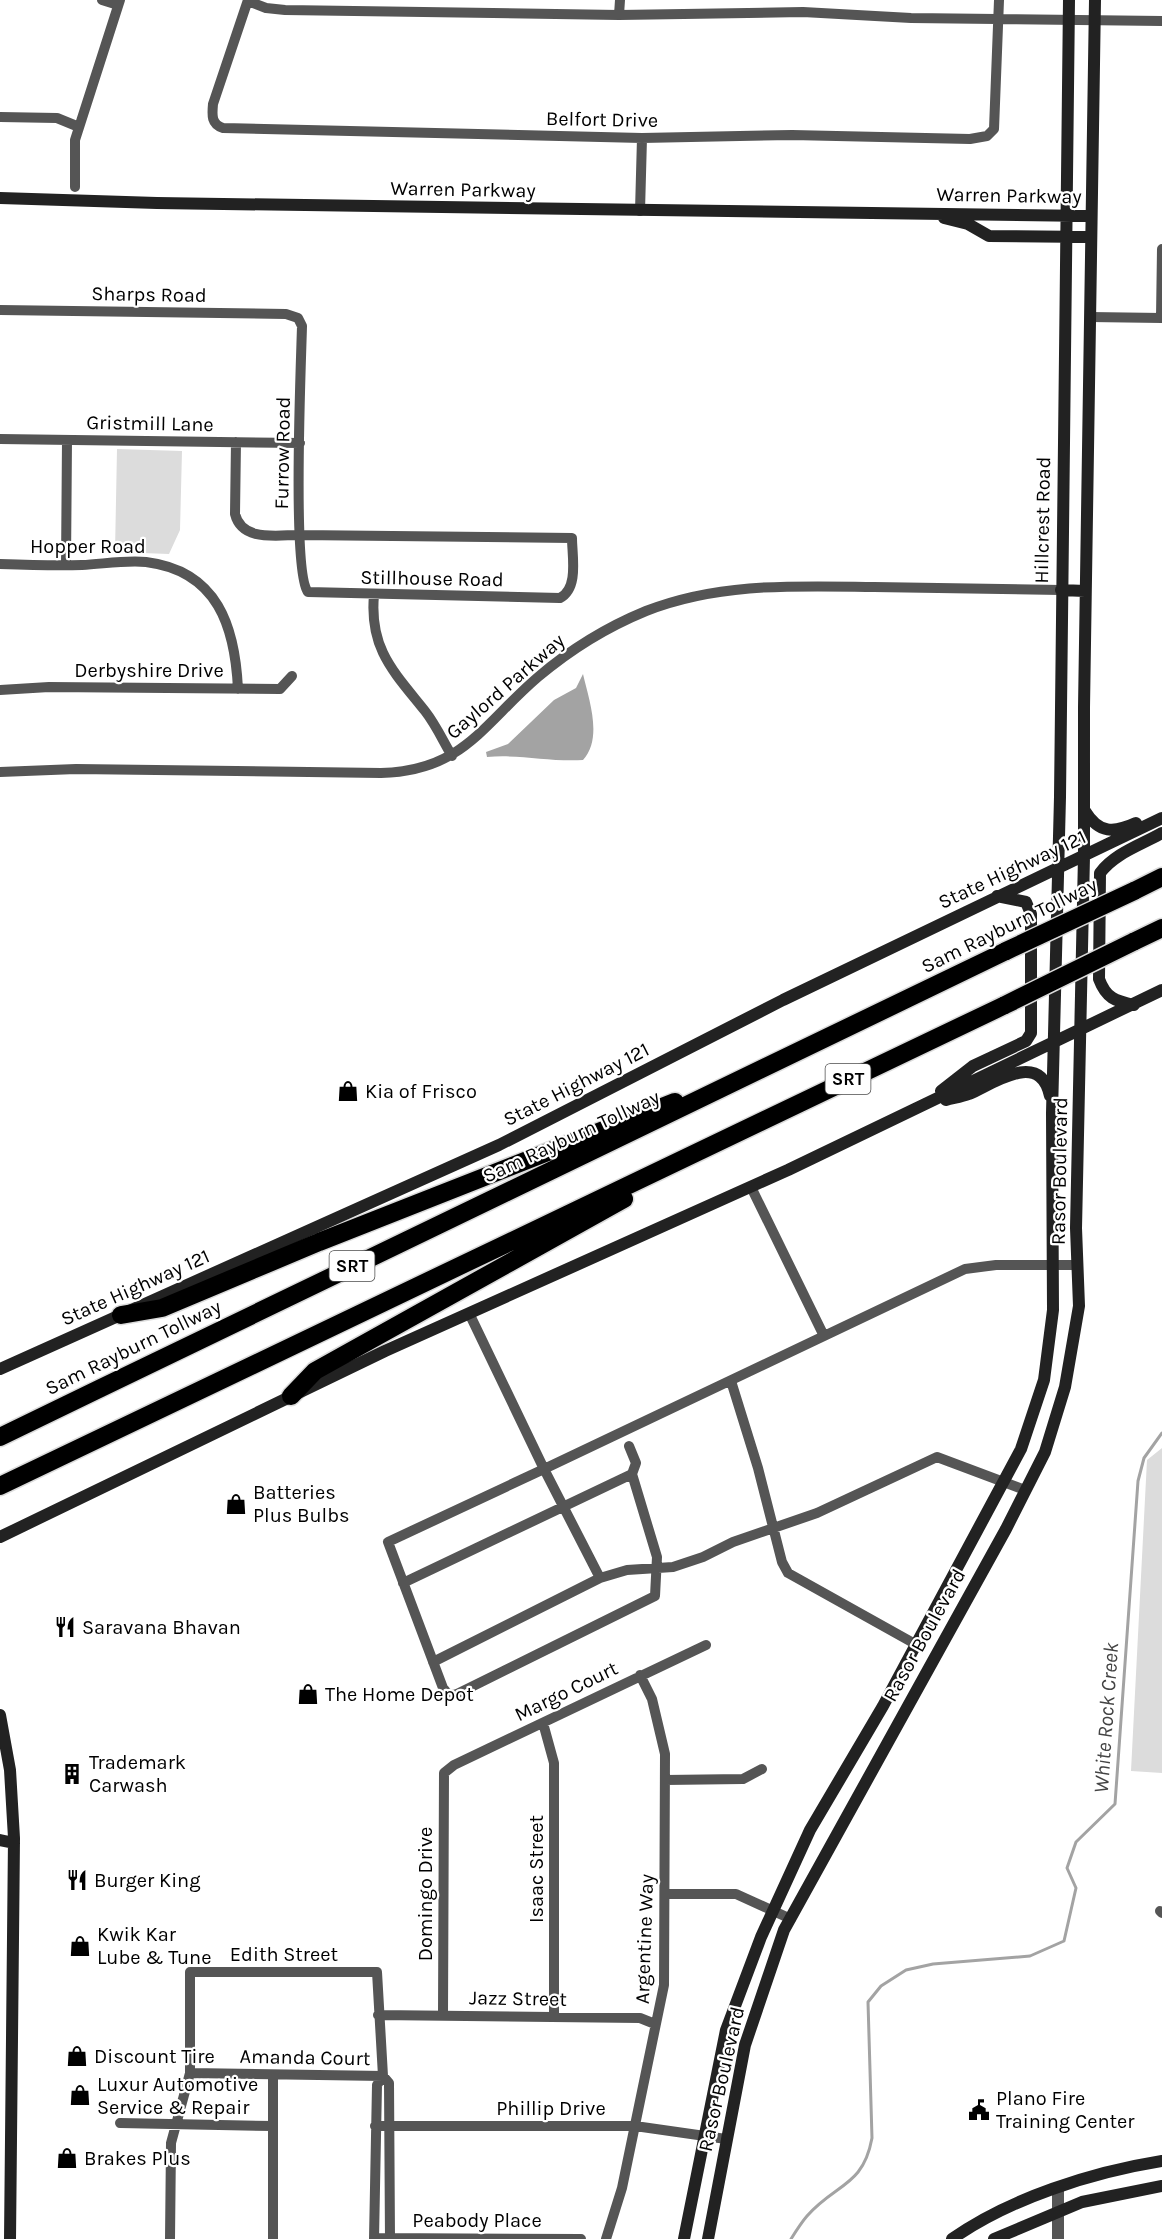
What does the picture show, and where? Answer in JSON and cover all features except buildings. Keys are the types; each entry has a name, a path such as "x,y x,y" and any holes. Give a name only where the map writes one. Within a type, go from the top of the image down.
{"highway":[{"name":"Sam Rayburn Tollway","path":"0,1437 1162,877"},
{"name":"SRT","path":"0,1486 1162,928"},
{"path":"121,1315 162,1308 320,1242 669,1103 706,1098"},
{"path":"291,1396 315,1371 628,1197 692,1154"}],"main road":[{"name":"Hillcrest Road","path":"1054,1041 1059,867 1060,591 1069,0"},
{"path":"1078,1030 1085,810 1085,591 1095,0"},
{"name":"Warren Parkway","path":"0,198 640,211 1091,216"},
{"name":"Warren Parkway","path":"925,213 968,224 989,236 1091,237"},
{"path":"1060,591 1085,591"},
{"path":"1085,810 1094,824 1110,830 1124,829 1162,811"},
{"name":"State Highway 121","path":"0,1369 499,1144 783,1000 1162,818"},
{"path":"1134,1005 1114,1001 1104,992 1099,979 1100,873 1107,863 1162,833"},
{"path":"924,1105 973,1066 1026,1041 1031,1033 1031,914 1026,902 997,896"},
{"path":"0,1537 291,1396 469,1313 751,1187 1162,990"},
{"name":"Rasor Boulevard","path":"708,2239 745,2045 784,1930 1025,1490 1044,1452 1065,1387 1079,1306 1077,1264 1078,1030"},
{"name":"Rasor Boulevard","path":"684,2239 726,2030 773,1911 810,1830 917,1645 1005,1482 1021,1449 1044,1380 1053,1310 1054,1041"},
{"path":"924,1105 967,1095 1013,1072 1023,1072 1034,1073 1047,1084 1052,1109"},
{"path":"0,1715 10,1770 14,1838 10,2239"},
{"path":"0,1834 14,1838"},
{"path":"0,1840 14,1838"},
{"path":"952,2239 990,2216 1058,2188 1134,2166 1162,2161"},
{"path":"994,2239 1058,2211 1109,2195 1162,2186"}],"street":[{"path":"75,187 75,140 119,3 102,0"},
{"path":"248,0 266,8 285,10 620,15 803,12 911,18 1162,21"},
{"name":"Belfort Drive","path":"248,0 213,104 214,123 223,128 642,138 792,135 970,140 982,138 994,129 998,19"},
{"path":"620,0 620,15"},
{"path":"998,19 999,0"},
{"path":"0,117 57,118 79,126"},
{"path":"640,211 642,138"},
{"path":"1090,317 1162,318 1162,249"},
{"name":"Sharps Road","path":"0,310 286,314 298,318"},
{"name":"Furrow Road","path":"298,318 302,326 299,535 305,589"},
{"name":"Gristmill Lane","path":"0,439 300,443"},
{"path":"66,565 68,440"},
{"path":"236,442 235,512 239,525 252,534 299,535"},
{"name":"Stillhouse Road","path":"299,535 572,538 571,583 568,593 560,598 313,594 305,589"},
{"name":"Hopper Road","path":"0,564 66,565 147,562 175,570 195,582 214,600 230,628 236,651 238,689"},
{"name":"Gaylord Parkway","path":"0,772 76,769 391,773 420,768 452,756 473,741 528,687 571,652 628,619 679,600 717,591 765,586 1060,591"},
{"path":"374,595 374,626 384,657 396,678 432,721 452,756"},
{"name":"Derbyshire Drive","path":"0,690 48,687 280,689 292,676"},
{"path":"751,1187 824,1336"},
{"path":"629,1446 636,1463 632,1474 657,1557 655,1596 455,1695 442,1688 388,1542 964,1269 1077,1264"},
{"path":"469,1313 562,1506 600,1578"},
{"path":"731,1381 782,1562 788,1573 917,1645"},
{"path":"433,1662 600,1578 627,1570 656,1569 703,1557 733,1542 817,1513 937,1457 1025,1490"},
{"path":"403,1583 632,1474"},
{"name":"Margo Court","path":"444,1773 454,1765 706,1645"},
{"name":"Argentine Way","path":"606,2239 619,2199 664,1985 665,1780 663,1736 652,1699 640,1675"},
{"name":"Isaac Street","path":"543,1723 554,1763 554,2017"},
{"path":"665,1780 743,1779 762,1769"},
{"name":"Domingo Drive","path":"443,2015 444,1773"},
{"path":"665,1894 736,1894 791,1919"},
{"name":"Edith Street","path":"190,2073 190,1972 377,1972 378,2014"},
{"path":"378,2014 383,2076 389,2083 390,2239"},
{"name":"Jazz Street","path":"378,2014 640,2018 655,2024"},
{"path":"170,2239 171,2143 190,2073"},
{"name":"Amanda Court","path":"190,2073 383,2076"},
{"path":"273,2075 273,2239"},
{"path":"374,2239 377,2085 383,2076"},
{"path":"120,2123 273,2126"},
{"name":"Phillip Drive","path":"375,2126 635,2126 726,2139"},
{"path":"1058,2188 1058,2239"},
{"name":"Peabody Place","path":"374,2239 580,2239"}],"shaded area":[{"path":"117,449 182,451 180,530 169,554 115,552"},
{"path":"583,674 593,718 593,730 589,751 583,760 487,757 486,752 508,744 554,700 576,688"},
{"path":"1162,1448 1162,1773 1131,1771 1147,1460"}],"waterway":[{"name":"White Rock Creek","path":"791,2239 818,2205 855,2176 868,2154 872,2138 868,2002 881,1986 906,1970 933,1964 1030,1956 1064,1941 1076,1888 1067,1868 1076,1842 1115,1804 1138,1481 1144,1458 1162,1433"}],"place":[{"name":"Kia of Frisco","path":"348,1091"},
{"name":"Batteries Plus Bulbs","path":"236,1504"},
{"name":"Saravana Bhavan","path":"65,1627"},
{"name":"The Home Depot","path":"308,1694"},
{"name":"Trademark Carwash","path":"72,1774"},
{"name":"Burger King","path":"77,1880"},
{"name":"Kwik Kar Lube & Tune","path":"80,1946"},
{"name":"Discount Tire","path":"77,2056"},
{"name":"Luxur Automotive Service & Repair","path":"80,2095"},
{"name":"Plano Fire Training Center","path":"979,2110"},
{"name":"Brakes Plus","path":"67,2158"}]}
